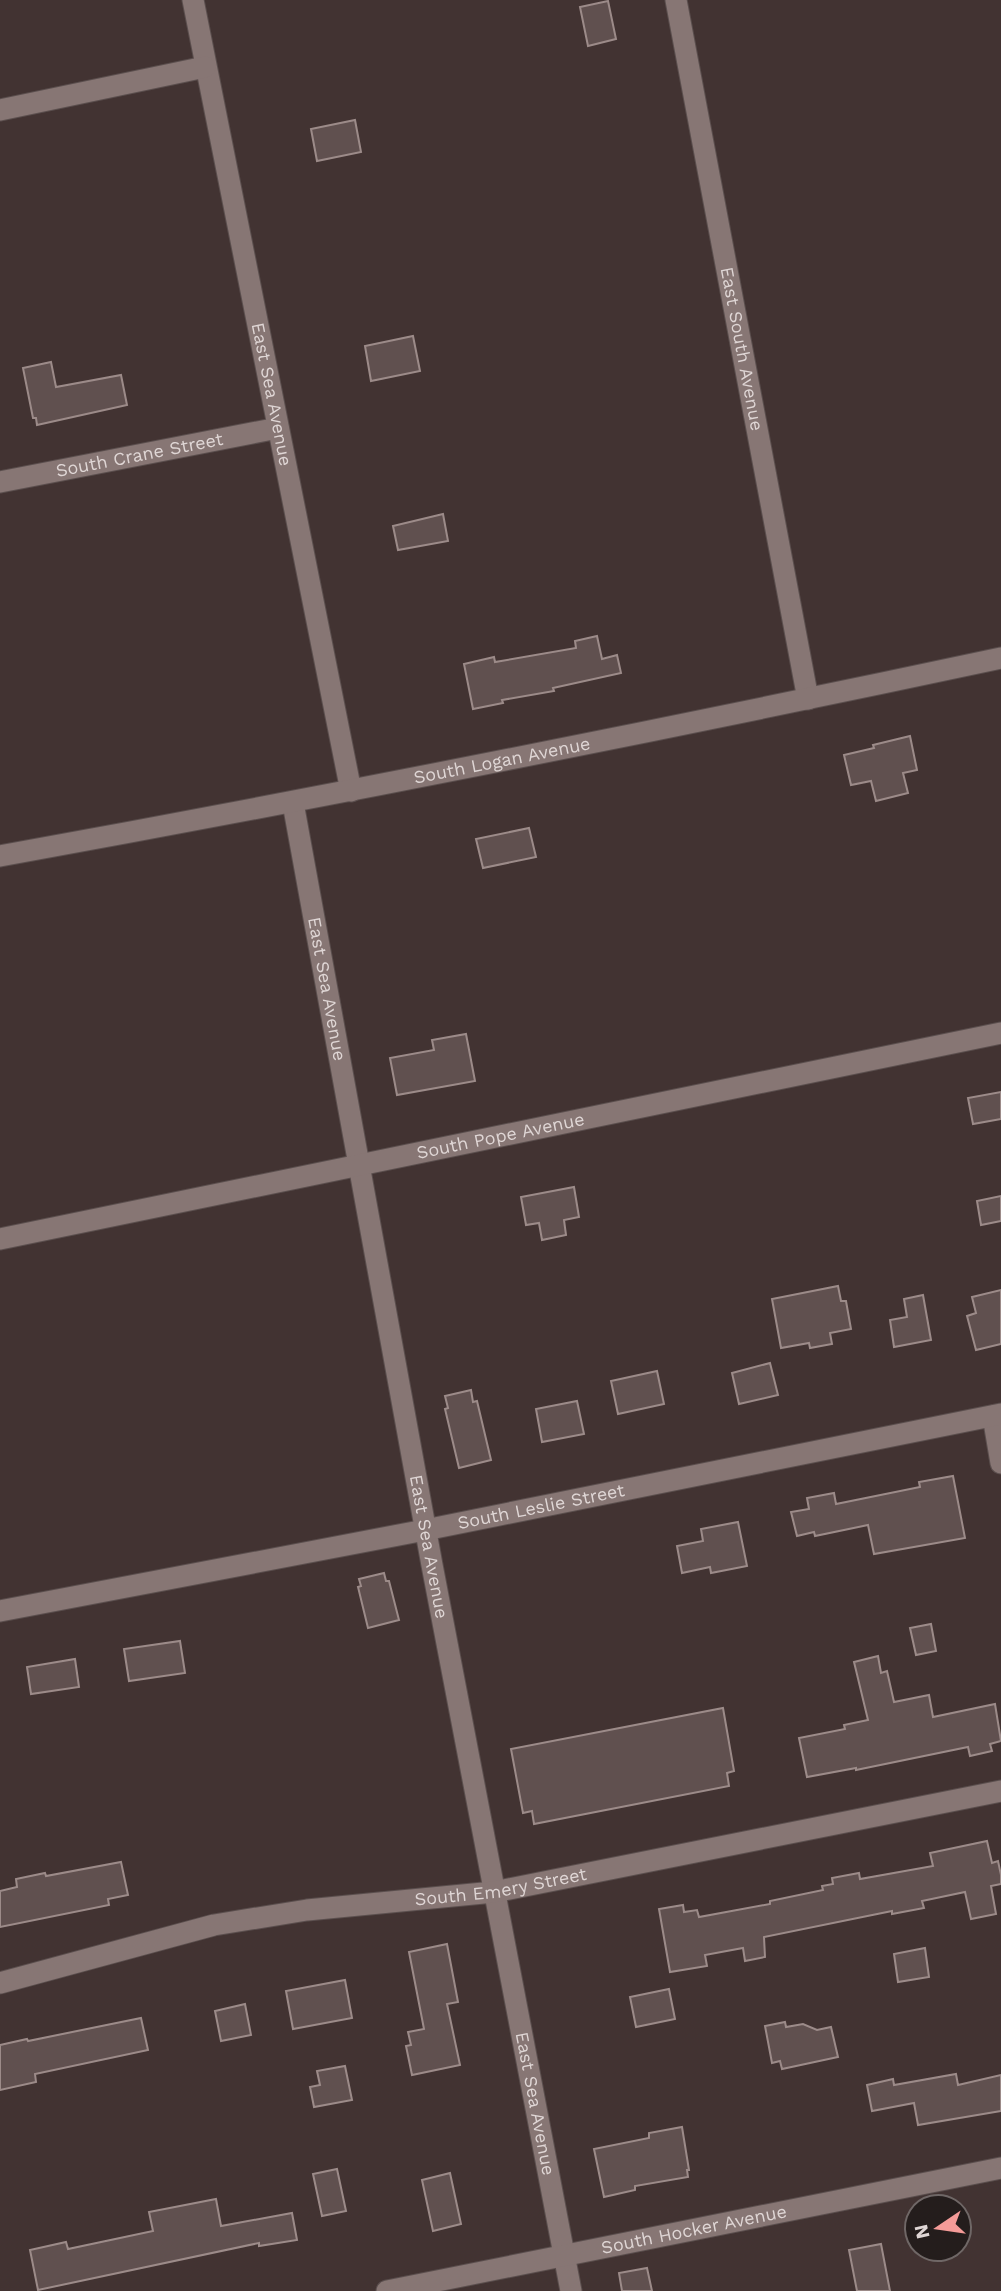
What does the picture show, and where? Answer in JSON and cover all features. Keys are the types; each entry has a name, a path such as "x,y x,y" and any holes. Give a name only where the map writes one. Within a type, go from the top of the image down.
{"street":[{"name":"East Sea Avenue","path":"193,0 351,791"},
{"name":"East South Avenue","path":"676,0 808,699"},
{"path":"0,110 205,67"},
{"name":"South Crane Street","path":"0,482 278,428"},
{"name":"South Logan Avenue","path":"0,856 293,803 1001,658"},
{"name":"East Sea Avenue","path":"293,803 425,1530 570,2291"},
{"name":"South Pope Avenue","path":"0,1239 1001,1033"},
{"path":"997,1415 1001,1463"},
{"name":"South Leslie Street","path":"0,1611 425,1530 997,1415"},
{"name":"South Emery Street","path":"0,1983 214,1925 307,1910 494,1892 1001,1791"},
{"name":"South Hocker Avenue","path":"387,2291 1001,2168"}],"building":[{"path":"608,1 616,39 588,46 580,7"},
{"path":"355,120 361,152 317,161 311,129"},
{"path":"413,336 420,371 371,381 365,346"},
{"path":"51,362 56,387 121,375 127,405 37,425 36,418 33,418 23,368"},
{"path":"443,514 448,541 398,550 393,526"},
{"path":"597,636 602,659 617,655 621,673 473,709 464,664 494,657 495,662 576,648 575,641"},
{"path":"910,736 917,770 903,773 908,793 876,801 871,781 851,785 844,755"},
{"path":"529,828 536,857 483,868 476,839"},
{"path":"466,1034 475,1081 397,1095 390,1058 434,1050 432,1040"},
{"path":"1001,1092 1001,1119 973,1124 968,1098"},
{"path":"574,1187 579,1217 564,1220 566,1235 542,1240 539,1223 526,1225 521,1197"},
{"path":"1001,1196 1001,1221 981,1225 977,1201"},
{"path":"838,1286 841,1301 846,1301 851,1329 830,1333 832,1344 810,1348 809,1343 781,1348 772,1299"},
{"path":"1001,1290 1001,1344 976,1350 967,1316 976,1313 972,1297"},
{"path":"923,1295 931,1340 894,1347 890,1320 907,1317 904,1299"},
{"path":"770,1363 778,1395 739,1404 732,1373"},
{"path":"657,1371 664,1404 618,1414 611,1381"},
{"path":"471,1390 473,1402 477,1401 491,1460 459,1468 445,1409 448,1408 445,1396"},
{"path":"577,1401 584,1434 542,1442 536,1409"},
{"path":"953,1476 965,1538 874,1554 868,1525 815,1536 814,1532 797,1536 791,1512 809,1509 807,1498 834,1493 836,1504 920,1487 919,1482"},
{"path":"738,1522 747,1566 711,1573 710,1567 682,1573 677,1546 703,1541 701,1529"},
{"path":"384,1573 386,1581 389,1581 399,1620 368,1628 358,1587 361,1586 359,1579"},
{"path":"931,1624 936,1651 916,1655 910,1628"},
{"path":"180,1641 185,1673 129,1681 124,1649"},
{"path":"878,1656 881,1673 887,1671 894,1702 929,1695 933,1717 995,1704 1001,1741 990,1744 992,1751 970,1756 968,1747 807,1777 799,1738 845,1729 844,1725 868,1720 854,1662"},
{"path":"75,1659 79,1687 31,1694 27,1667"},
{"path":"723,1708 734,1771 727,1773 729,1786 534,1824 532,1811 523,1813 511,1749"},
{"path":"987,1841 992,1863 998,1861 1001,1875 1001,1884 991,1886 996,1914 971,1919 965,1892 922,1901 924,1908 892,1914 892,1911 764,1937 765,1957 745,1961 743,1948 705,1955 707,1966 670,1972 659,1909 683,1905 684,1912 697,1910 699,1917 770,1904 770,1901 823,1890 822,1886 833,1884 832,1878 859,1873 860,1879 933,1866 930,1853"},
{"path":"121,1862 128,1895 108,1899 109,1905 0,1927 0,1891 17,1887 16,1879"},
{"path":"447,1944 458,2002 447,2004 460,2065 412,2075 406,2046 411,2045 408,2032 424,2029 409,1952"},
{"path":"925,1948 929,1977 898,1982 894,1954"},
{"path":"345,1980 352,2018 293,2029 286,1991"},
{"path":"669,1989 675,2019 636,2027 630,1997"},
{"path":"245,2004 251,2035 221,2041 215,2011"},
{"path":"141,2018 148,2050 35,2074 36,2082 0,2090 0,2045"},
{"path":"785,2022 786,2027 803,2024 817,2030 831,2027 838,2057 782,2069 780,2061 772,2063 765,2026"},
{"path":"345,2066 352,2100 314,2107 310,2087 320,2085 317,2071"},
{"path":"956,2074 958,2085 1001,2075 1001,2111 918,2125 914,2103 872,2111 867,2085 893,2079 894,2085"},
{"path":"682,2127 688,2177 635,2186 635,2190 604,2197 594,2149 649,2138 649,2133"},
{"path":"337,2169 346,2211 322,2216 313,2174"},
{"path":"450,2173 461,2224 433,2231 422,2180"},
{"path":"216,2199 221,2226 292,2213 297,2240 259,2246 259,2243 38,2290 30,2250 66,2242 68,2249 153,2231 149,2212"},
{"path":"881,2244 890,2291 857,2291 849,2250"},
{"path":"647,2268 652,2291 622,2291 619,2273"}]}
